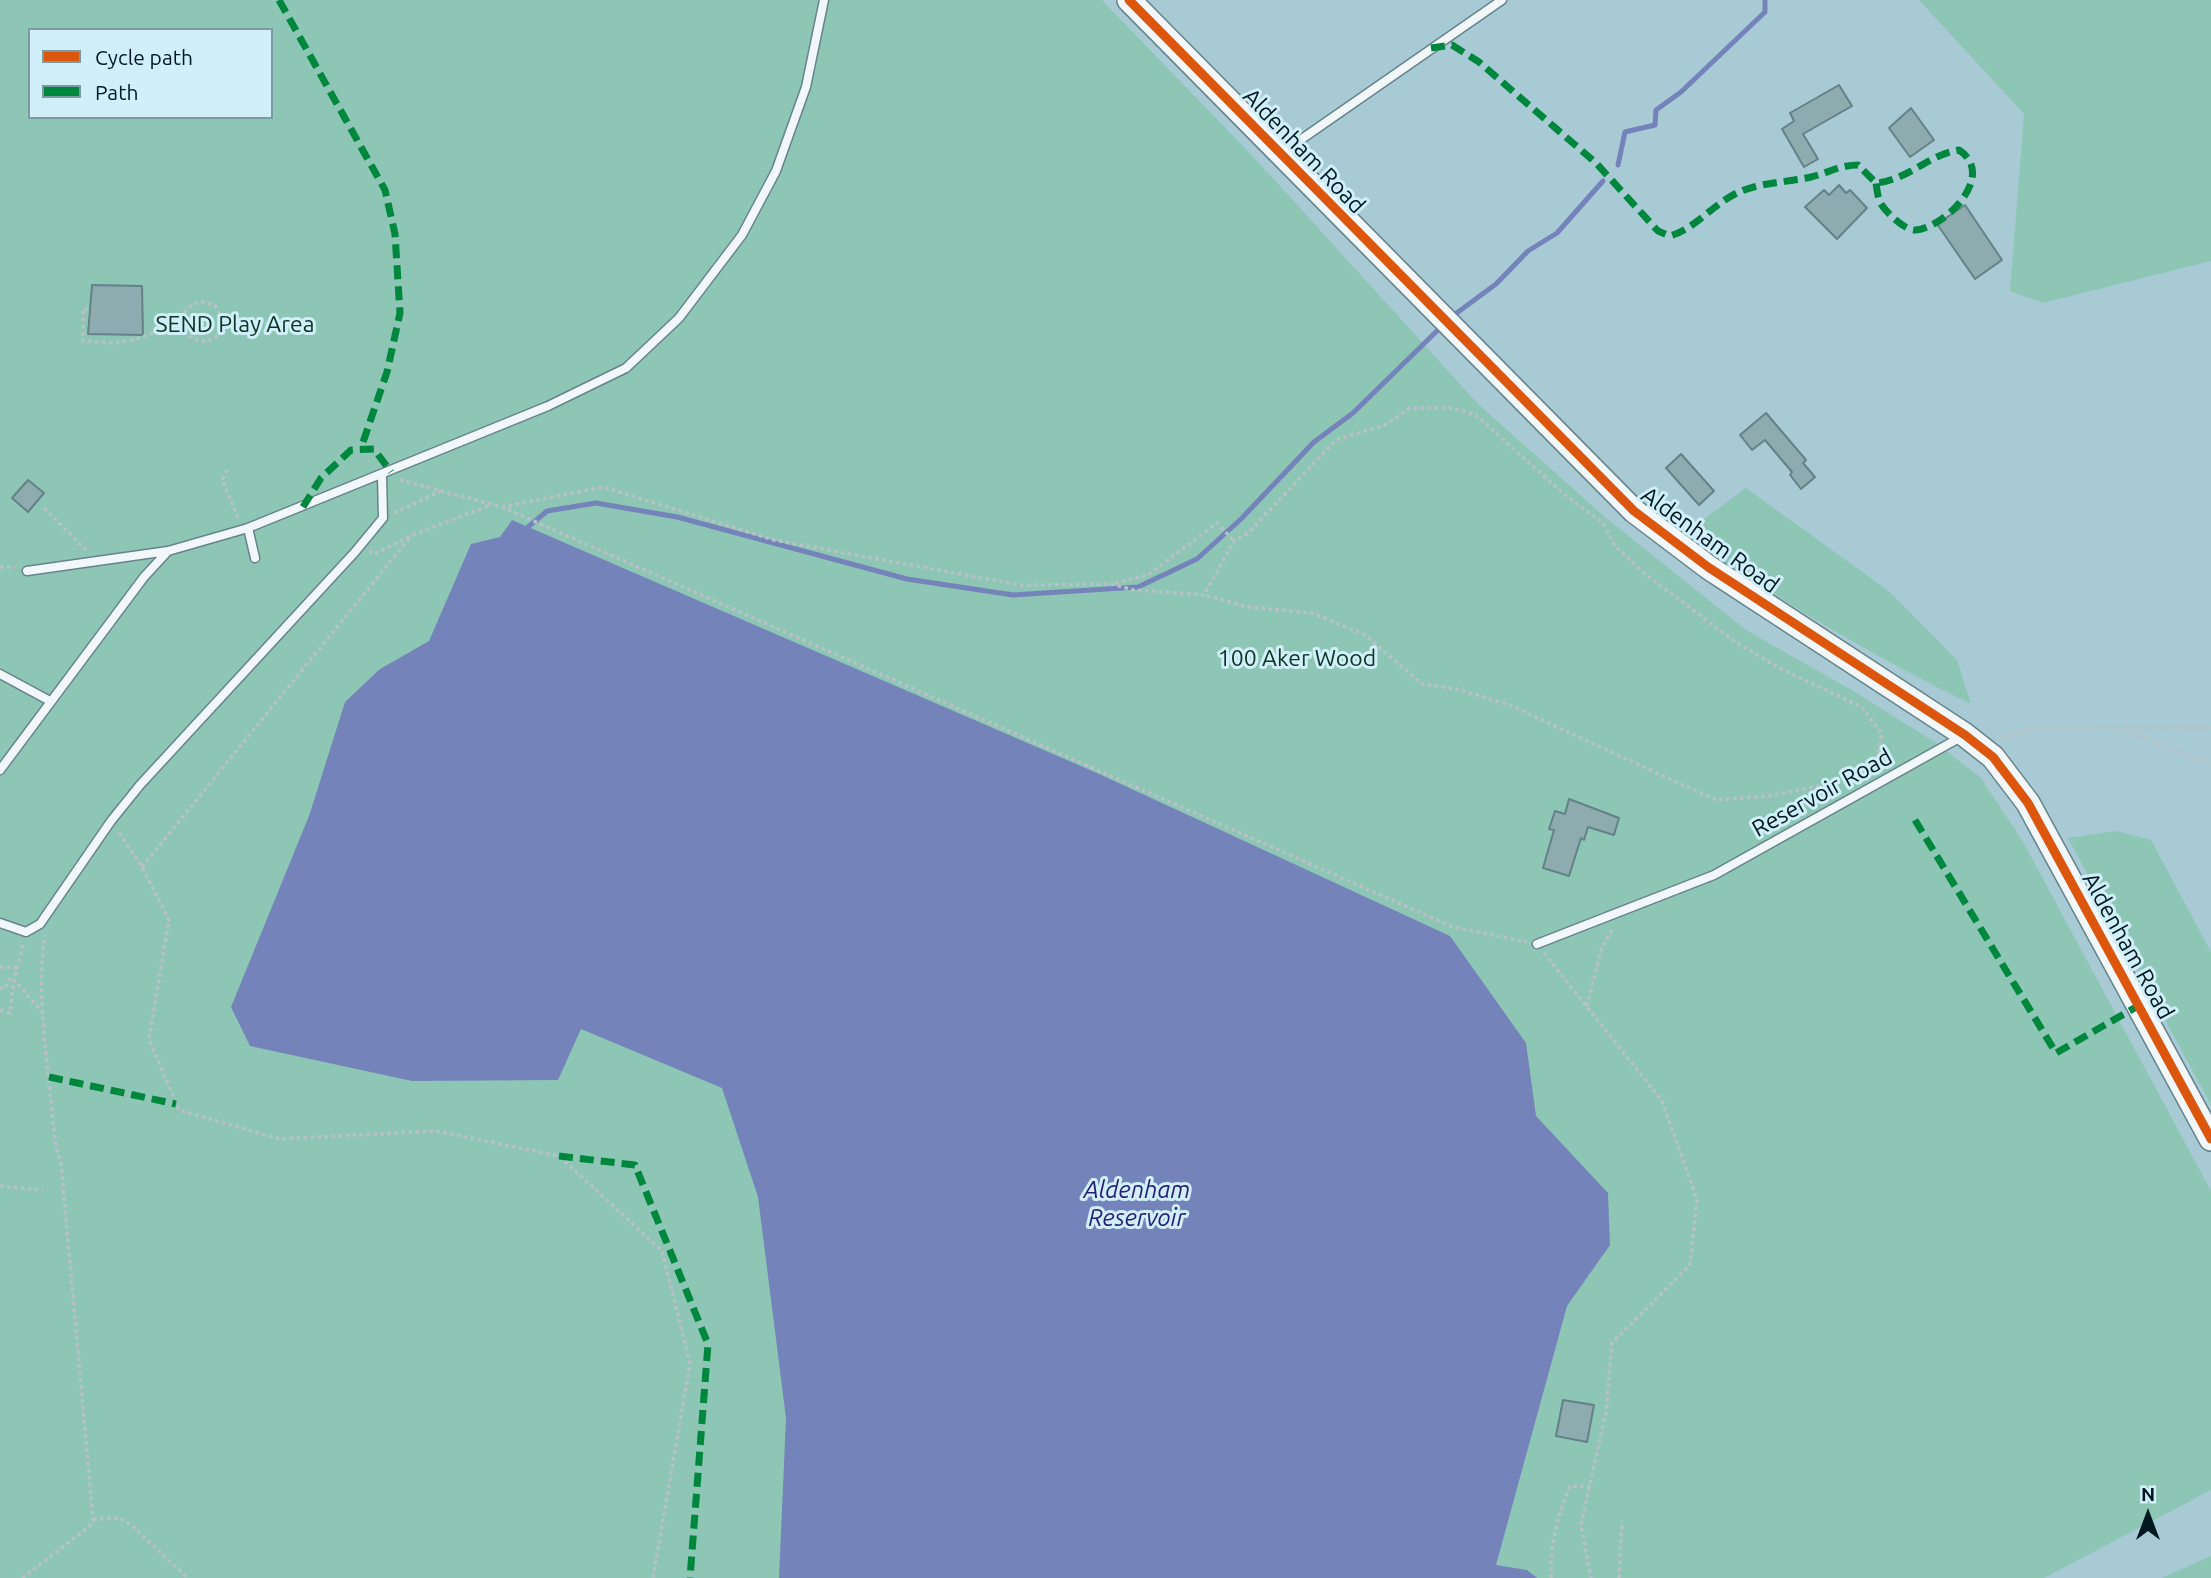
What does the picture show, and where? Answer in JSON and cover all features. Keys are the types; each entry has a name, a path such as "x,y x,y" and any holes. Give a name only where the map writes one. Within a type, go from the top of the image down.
{"street":[{"name":"Aldenham Road","path":"1129,0 1634,511 1708,567 1957,740 1993,757 2028,803 2211,1139"}],"lane":[{"path":"27,571 168,551 245,529 382,476 548,406 626,368 679,318 742,235 776,171 806,87 824,0"},
{"path":"1281,154 1502,0"},
{"path":"0,923 26,932 40,924 111,821 140,785 383,518 382,476"},
{"path":"245,529 255,558"},
{"path":"0,770 144,576 168,551"},
{"path":"0,674 50,701"},
{"name":"Reservoir Road","path":"1537,944 1714,875 1957,740"}],"path":[{"path":"89,309 83,309 83,341 115,343 137,339 175,324 188,308 201,301 220,309 224,323 218,336 206,342 192,338 175,324"},
{"path":"1112,584 1133,590 1205,595 1248,607 1312,613 1365,635 1422,684 1457,689 1509,705 1716,800 1768,796 1856,779 1875,765 1881,750 1882,734 1862,707 1758,656 1654,581 1615,546 1602,523 1565,495 1476,415 1452,408 1410,408 1385,425 1336,440 1248,533 1234,541 1205,595"},
{"path":"227,470 222,480 245,529"},
{"path":"382,476 502,507 1453,927 1537,944 1662,1101 1697,1199 1690,1265 1612,1343 1606,1412 1581,1525 1591,1578"},
{"path":"502,507 603,487 788,542 1020,586 1112,584 1149,575 1217,523 1234,541"},
{"path":"383,518 443,491"},
{"path":"360,546 375,554 412,535 493,504"},
{"path":"44,508 98,561"},
{"path":"142,867 412,535"},
{"path":"1995,740 2029,729 2211,727"},
{"path":"2121,728 2211,765"},
{"path":"111,821 142,867 169,920 149,1039 179,1110 279,1139 436,1131 559,1156 663,1251 690,1363 653,1578"},
{"path":"1587,1006 1601,950 1621,911"},
{"path":"22,1578 90,1526 93,1519 44,1014 41,969 48,912"},
{"path":"0,1010 10,1013 14,980 26,932"},
{"path":"0,967 18,968"},
{"path":"0,988 5,989 9,979 14,980 44,1014"},
{"path":"0,1186 43,1190"},
{"path":"1551,1578 1552,1541 1556,1519 1570,1486 1590,1487"},
{"path":"93,1519 120,1518 188,1578"},
{"path":"1619,1578 1622,1521"}],"green space":[{"path":"0,0 1102,0 1261,165 1478,404 1606,518 1746,630 1855,692 1936,743 1980,777 2022,840 2211,1191 2211,1490 2044,1578 0,1578"},
{"path":"1919,0 2211,0 2211,261 2043,303 2010,291 2024,114"},
{"path":"1746,488 1890,592 1957,660 1971,704 1824,625 1684,534"},
{"path":"2116,831 2151,840 2211,952 2211,1105 2068,838"},
{"path":"2211,1556 2211,1578 2162,1578"}],"water":[{"name":"Aldenham Reservoir","path":"512,520 1097,773 1450,936 1526,1043 1536,1116 1608,1193 1610,1245 1567,1306 1496,1565 1527,1570 1537,1578 779,1578 786,1418 758,1197 722,1088 581,1029 558,1080 412,1081 250,1046 231,1007 309,816 345,702 380,669 429,641 471,544 500,537"}],"building":[{"path":"1839,85 1852,106 1803,134 1818,159 1804,167 1782,129 1794,121 1790,113"},
{"path":"1911,108 1934,140 1910,157 1889,128"},
{"path":"1839,185 1846,193 1850,190 1867,208 1837,239 1805,207 1824,190 1829,195"},
{"path":"1965,205 2002,260 1975,279 1937,224"},
{"path":"92,285 142,286 143,335 88,334"},
{"path":"1766,413 1806,460 1803,463 1815,477 1801,489 1790,475 1792,472 1765,440 1752,450 1740,435"},
{"path":"1681,454 1714,491 1699,505 1666,468"},
{"path":"28,480 44,493 28,512 12,498"},
{"path":"1569,799 1619,818 1614,835 1588,827 1584,840 1581,838 1569,876 1543,868 1554,830 1549,829 1555,811 1565,814"},
{"path":"1563,1400 1594,1405 1587,1442 1556,1436"}],"waterway":[{"path":"1618,165 1625,132 1655,125 1656,110 1681,92 1765,12 1765,0"},
{"path":"1450,318 1496,284 1528,251 1557,233 1603,181"},
{"path":"528,527 547,511 596,503 677,517 907,579 1013,595 1138,587 1197,559 1241,519 1314,442 1353,413 1443,325"}],"marked path":[{"path":"279,0 385,190 395,234 400,313 387,372 361,448"},
{"path":"1431,48 1452,45 1479,62 1596,163 1658,231 1670,236 1686,229 1737,193 1758,186 1811,177 1845,166 1858,165 1876,183 1898,177 1937,157 1959,150 1969,160 1973,173 1970,186 1953,210 1941,220 1916,230 1902,225 1884,208 1879,200 1876,183"},
{"path":"303,507 321,478 351,450 374,449 391,472"},
{"path":"1915,820 2056,1053 2138,1006"},
{"path":"49,1077 176,1104"},
{"path":"559,1156 635,1165 708,1344 690,1578"}],"cycle path":[{"path":"1129,0 1634,511 1708,567 1965,735 1993,757 2028,803 2211,1139"}],"park label":[{"name":"SEND Play Area","path":"235,324"},
{"name":"100 Aker Wood","path":"1297,658"}]}
